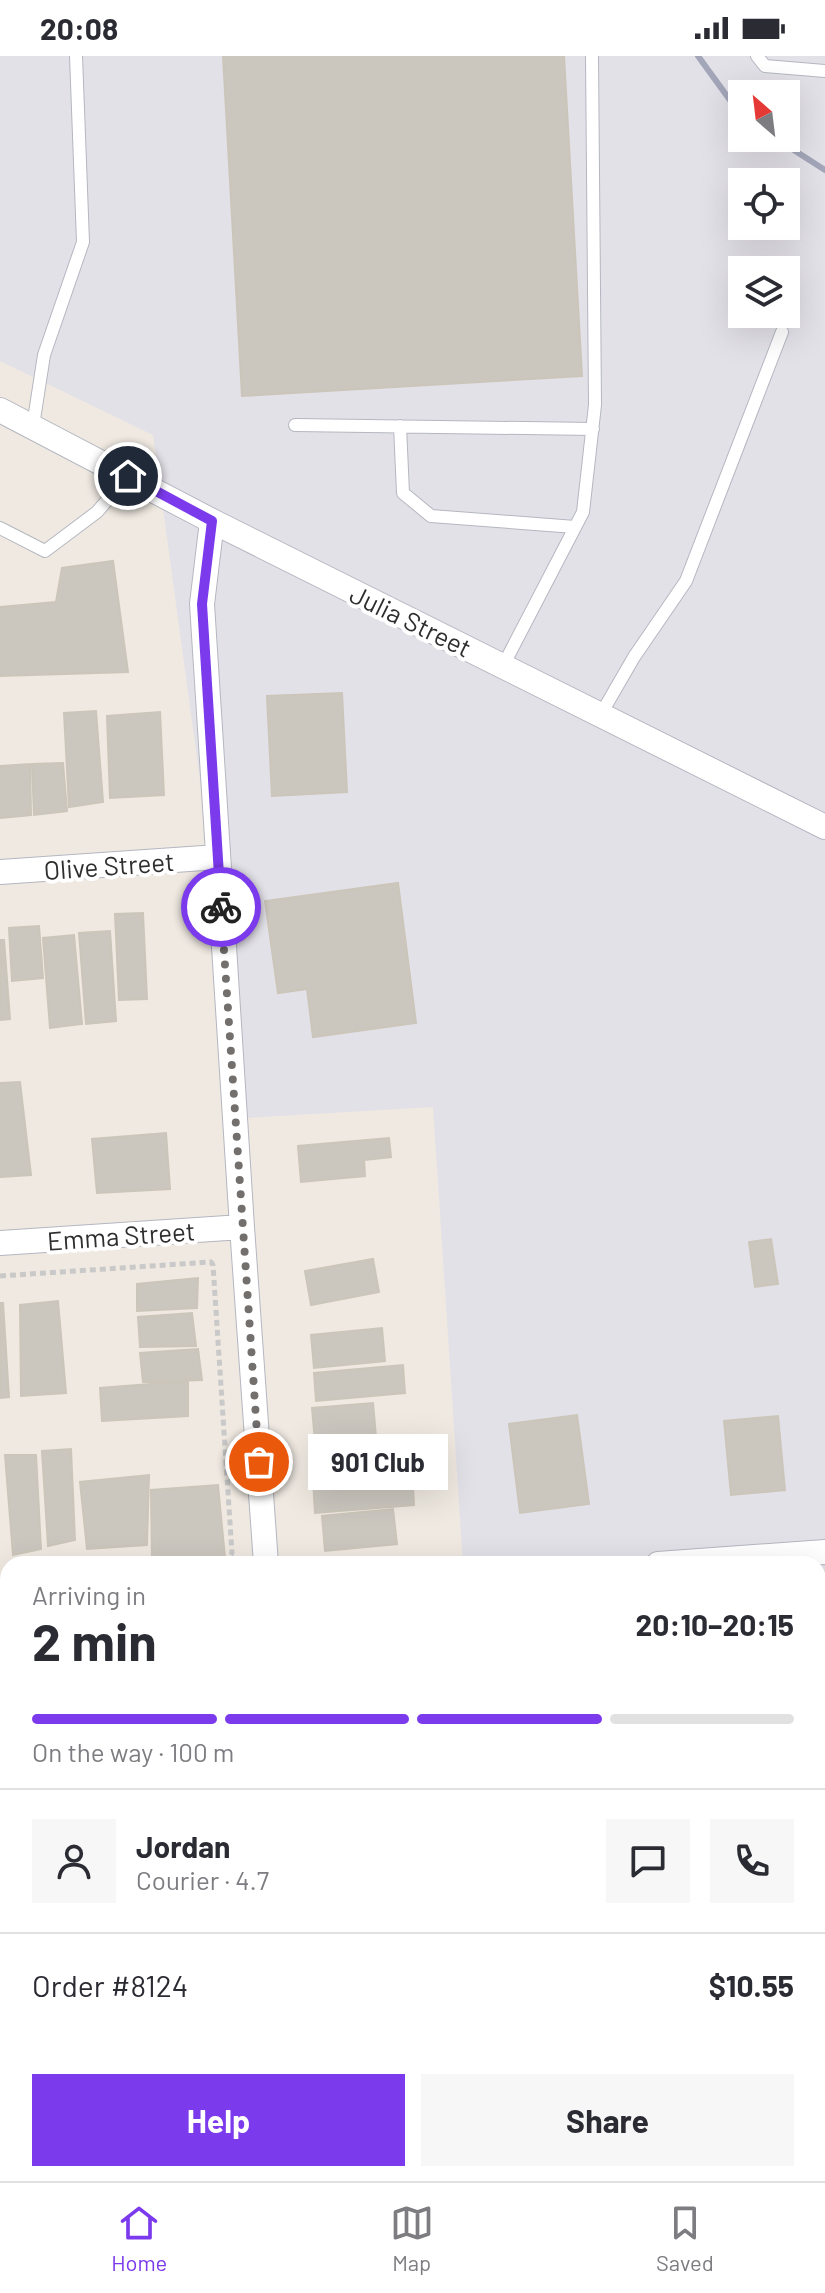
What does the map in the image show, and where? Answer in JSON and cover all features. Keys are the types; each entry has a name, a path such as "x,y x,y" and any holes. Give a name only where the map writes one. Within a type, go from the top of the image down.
{"street":[{"name":"Julia Street","path":"0,410 212,521 825,827"},
{"path":"212,521 202,604 265,1556"},
{"name":"Olive Street","path":"0,872 218,857"},
{"name":"Emma Street","path":"0,1243 242,1227"},
{"path":"769,1556 825,1552"}],"lane":[{"path":"33,426 44,355 83,242 76,56"},
{"path":"503,666 583,512 595,405 592,56"},
{"path":"757,56 765,66 825,71"},
{"path":"601,714 634,657 686,581 782,332"},
{"path":"295,425 593,429"},
{"path":"400,426 403,493 431,516 575,527"},
{"path":"0,528 45,551 97,512 128,476"}],"path":[{"path":"0,1276 211,1262 230,1556"}],"shaded area":[{"path":"0,56 825,56 825,1556 462,1556 433,1107 246,1118 153,435 0,361"}],"building":[{"path":"223,56 564,56 582,376 242,396"},
{"path":"113,561 128,672 0,676 0,607 56,602 62,568"},
{"path":"342,693 347,792 272,796 267,696"},
{"path":"96,711 103,802 69,807 64,713"},
{"path":"160,712 164,795 110,798 107,716"},
{"path":"63,763 67,811 34,815 32,764"},
{"path":"30,764 31,815 0,818 0,766"},
{"path":"398,883 416,1023 313,1037 307,989 278,993 265,901"},
{"path":"143,913 147,999 119,1000 115,914"},
{"path":"39,926 43,978 12,981 9,928"},
{"path":"110,931 116,1021 86,1024 79,933"},
{"path":"74,935 82,1024 50,1028 43,938"},
{"path":"0,940 4,940 10,1019 0,1020"},
{"path":"20,1082 31,1175 0,1177 0,1083"},
{"path":"166,1133 170,1189 97,1193 92,1139"},
{"path":"389,1138 391,1157 364,1160 365,1176 301,1182 298,1146"},
{"path":"771,1239 778,1284 755,1287 749,1242"},
{"path":"373,1259 379,1292 311,1305 305,1271"},
{"path":"198,1278 197,1308 137,1311 137,1284"},
{"path":"58,1301 66,1393 21,1396 20,1305"},
{"path":"0,1303 3,1303 9,1397 0,1398"},
{"path":"192,1313 196,1346 140,1347 138,1317"},
{"path":"382,1328 385,1361 314,1368 311,1335"},
{"path":"198,1349 202,1380 143,1382 140,1353"},
{"path":"403,1365 405,1393 316,1401 314,1373"},
{"path":"188,1381 188,1416 102,1421 100,1388"},
{"path":"373,1403 383,1471 318,1476 312,1408"},
{"path":"577,1415 589,1504 520,1513 509,1424"},
{"path":"778,1416 785,1490 731,1495 724,1421"},
{"path":"71,1449 75,1540 48,1546 42,1451"},
{"path":"5,1455 36,1455 41,1549 13,1555"},
{"path":"412,1470 414,1505 315,1513 313,1479"},
{"path":"149,1475 147,1545 87,1549 80,1482"},
{"path":"218,1485 225,1556 152,1556 151,1490"},
{"path":"393,1509 397,1544 325,1551 322,1516"}],"railway":[{"path":"698,56 728,97"},
{"path":"797,152 825,170"}],"way so far":[{"path":"221,907 259,1462"}],"place":[{"name":"901 Club","path":"259,1462"}],"route":[{"path":"128,476 212,521 202,604 221,907"}]}
